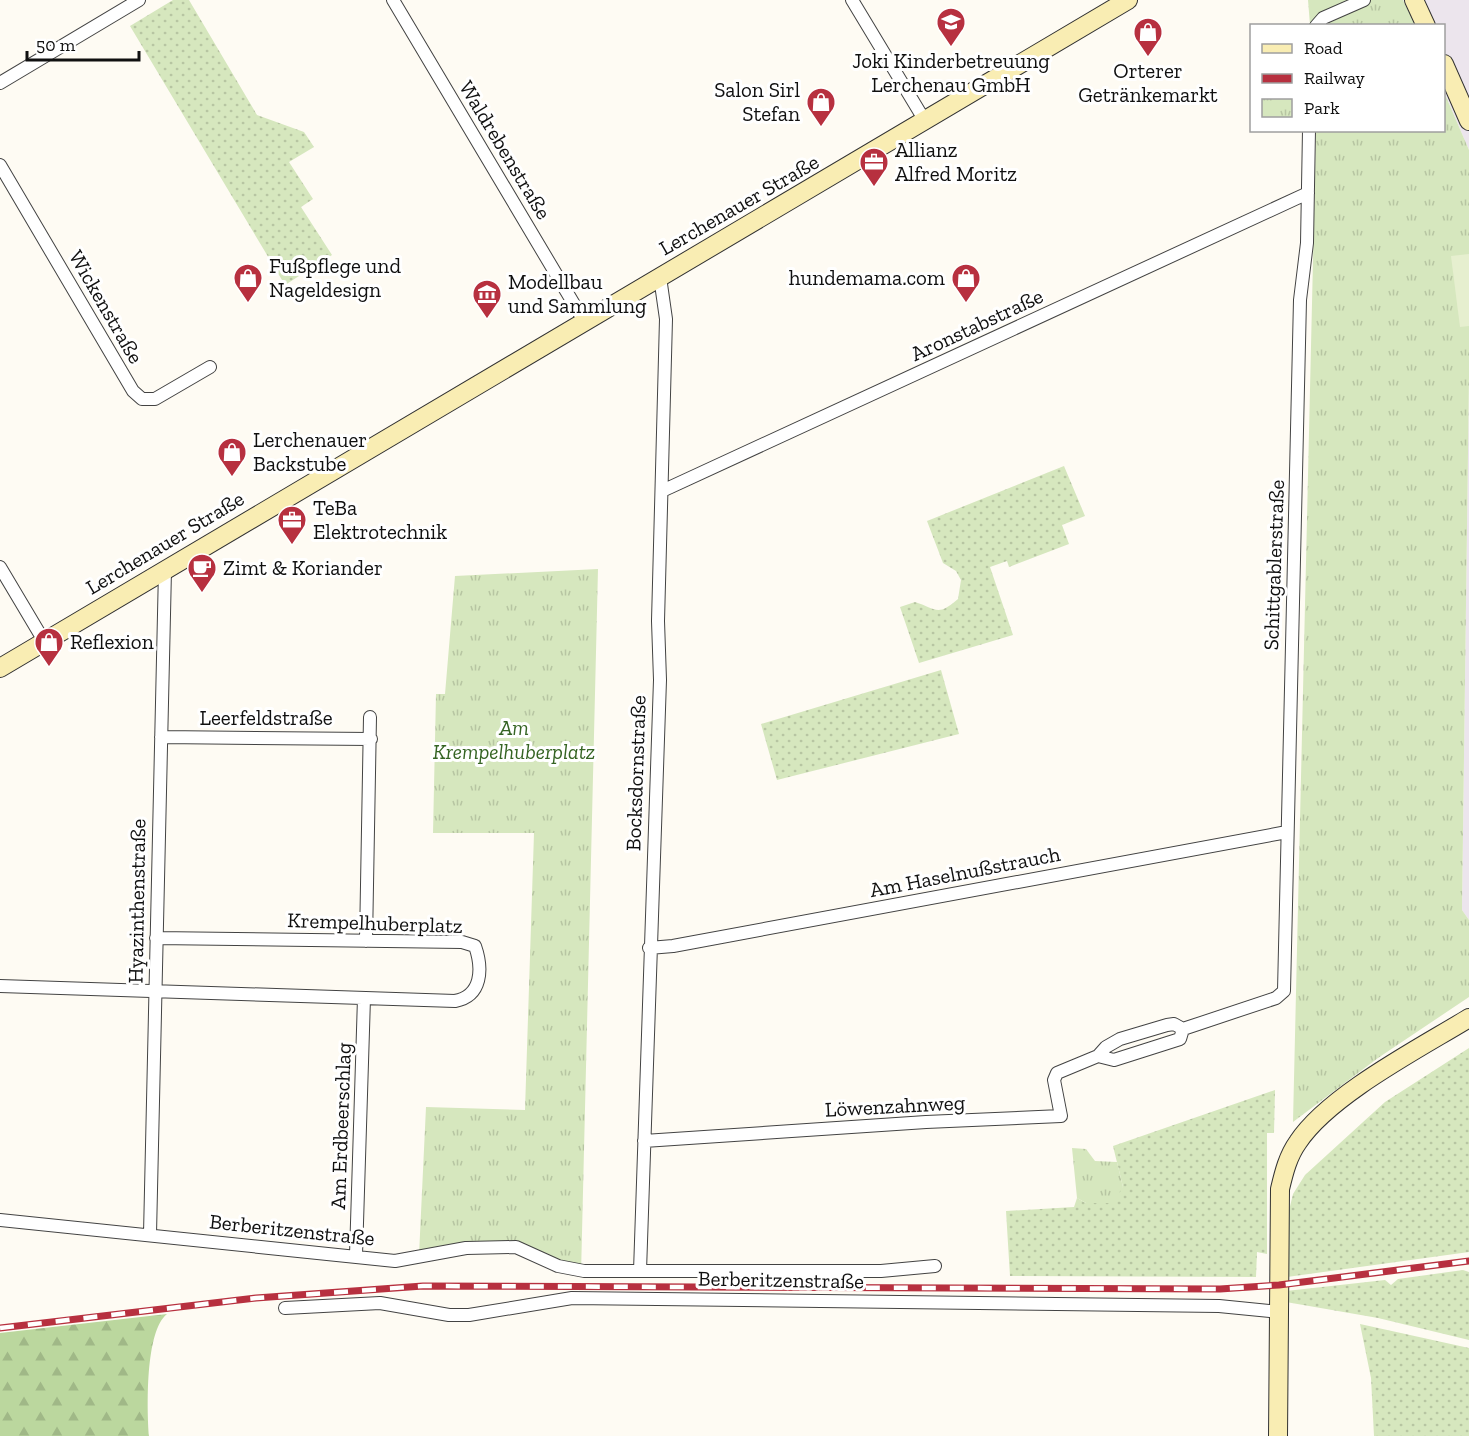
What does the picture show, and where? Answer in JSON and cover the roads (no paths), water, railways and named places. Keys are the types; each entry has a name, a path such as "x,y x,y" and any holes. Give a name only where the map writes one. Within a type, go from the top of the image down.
{"main road":[{"name":"Lerchenauer Straße","path":"0,668 1128,0"},
{"path":"1414,0 1425,24"},
{"path":"1445,68 1469,121"},
{"path":"1278,1436 1280,1189 1286,1163 1298,1141 1341,1099 1469,1018"}],"street":[{"path":"0,84 139,0"},
{"name":"Waldrebenstraße","path":"393,0 584,321"},
{"path":"852,0 925,121"},
{"path":"1318,24 1323,18 1364,0"},
{"name":"Schittgablerstraße","path":"1276,998 1284,991 1300,300 1307,243 1310,132"},
{"name":"Wickenstraße","path":"0,165 133,391 142,399 155,399 210,367"},
{"name":"Aronstabstraße","path":"662,491 1308,193"},
{"name":"Bocksdornstraße","path":"640,1271 649,948 660,681 658,621 666,320 660,277"},
{"path":"0,567 44,641"},
{"name":"Hyazinthenstraße","path":"150,1234 165,570"},
{"path":"366,940 370,717"},
{"name":"Leerfeldstraße","path":"160,737 370,739"},
{"name":"Am Haselnußstrauch","path":"649,948 673,946 1287,832"},
{"name":"Krempelhuberplatz","path":"0,986 455,1001 468,998 476,989 478,968 475,946 462,942 156,938"},
{"name":"Am Erdbeerschlag","path":"356,1255 364,998"},
{"name":"Löwenzahnweg","path":"644,1141 926,1122 1057,1117 1061,1116 1054,1080 1058,1073 1098,1056 1106,1047 1130,1036 1174,1024 1183,1029 1276,998"},
{"name":"Löwenzahnweg","path":"1098,1056 1114,1060 1180,1039 1183,1029"},
{"name":"Berberitzenstraße","path":"0,1220 356,1255 395,1261 466,1248 516,1247 558,1266 584,1271 881,1271 935,1266"},
{"name":"Berberitzenstraße","path":"285,1308 380,1302 449,1315 469,1316 572,1298 1219,1306 1279,1312"}],"railway":[{"path":"0,1328 256,1298 423,1286 1220,1289 1279,1285 1469,1261"}],"place":[{"name":"Joki Kinderbetreuung Lerchenau GmbH","path":"951,48"},
{"name":"Orterer Getränkemarkt","path":"1148,58"},
{"name":"Salon Sirl Stefan","path":"821,128"},
{"name":"Allianz Alfred Moritz","path":"874,188"},
{"name":"Fußpflege und Nageldesign","path":"248,304"},
{"name":"hundemama.com","path":"966,304"},
{"name":"Modellbau und Sammlung","path":"487,320"},
{"name":"Lerchenauer Backstube","path":"232,478"},
{"name":"TeBa Elektrotechnik","path":"292,546"},
{"name":"Zimt & Koriander","path":"202,594"},
{"name":"Reflexion","path":"49,668"}],"park label":[{"name":"Am Krempelhuberplatz","path":"514,740"}]}
